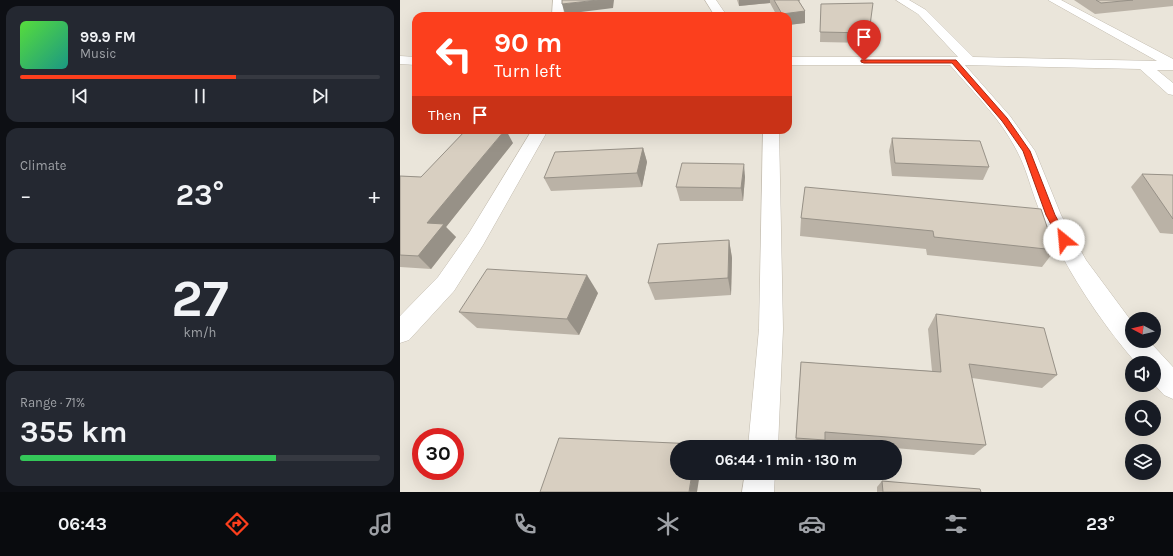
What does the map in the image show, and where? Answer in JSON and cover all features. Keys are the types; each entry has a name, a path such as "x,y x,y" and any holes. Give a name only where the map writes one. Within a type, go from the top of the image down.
{"street":[{"path":"558,0 558,12"},
{"path":"710,0 718,12"},
{"path":"901,0 922,12 961,61 1026,151 1051,215 1078,266 1116,321 1125,331"},
{"path":"1053,0 1173,65"},
{"path":"400,60 412,61"},
{"path":"792,61 961,61 1173,65"},
{"path":"1143,65 1173,91"},
{"path":"400,332 446,284 476,239 538,134"},
{"path":"764,440 769,394 773,238 771,134"},
{"path":"1140,348 1146,356"},
{"path":"1161,373 1173,386"},
{"path":"758,492 759,480"}],"shaded area":[{"path":"400,0 1173,0 1173,492 400,492"}],"building":[{"path":"562,0 598,0 562,4"},
{"path":"774,0 798,0 805,11 792,13 781,12"},
{"path":"1096,0 1133,0 1101,3"},
{"path":"873,3 869,33 820,32 821,4"},
{"path":"462,134 502,134 427,223 444,224 418,256 400,255 400,176 421,177"},
{"path":"892,138 980,141 989,167 895,163"},
{"path":"643,148 637,173 544,178 555,152"},
{"path":"682,163 744,164 741,188 676,187"},
{"path":"1142,174 1173,175 1173,219"},
{"path":"805,187 1041,209 1055,250 934,237 933,231 801,218"},
{"path":"729,240 728,278 648,283 658,244"},
{"path":"487,269 587,275 567,319 459,312"},
{"path":"936,314 1044,328 1057,375 969,364 986,445 825,432 825,440 796,438 801,362 941,372"},
{"path":"559,438 670,443 670,480 691,480 689,492 540,492"},
{"path":"882,481 980,489 981,492 883,492"}],"route":[{"path":"864,61 954,61 1004,119 1026,151 1051,215 1064,240"}]}
